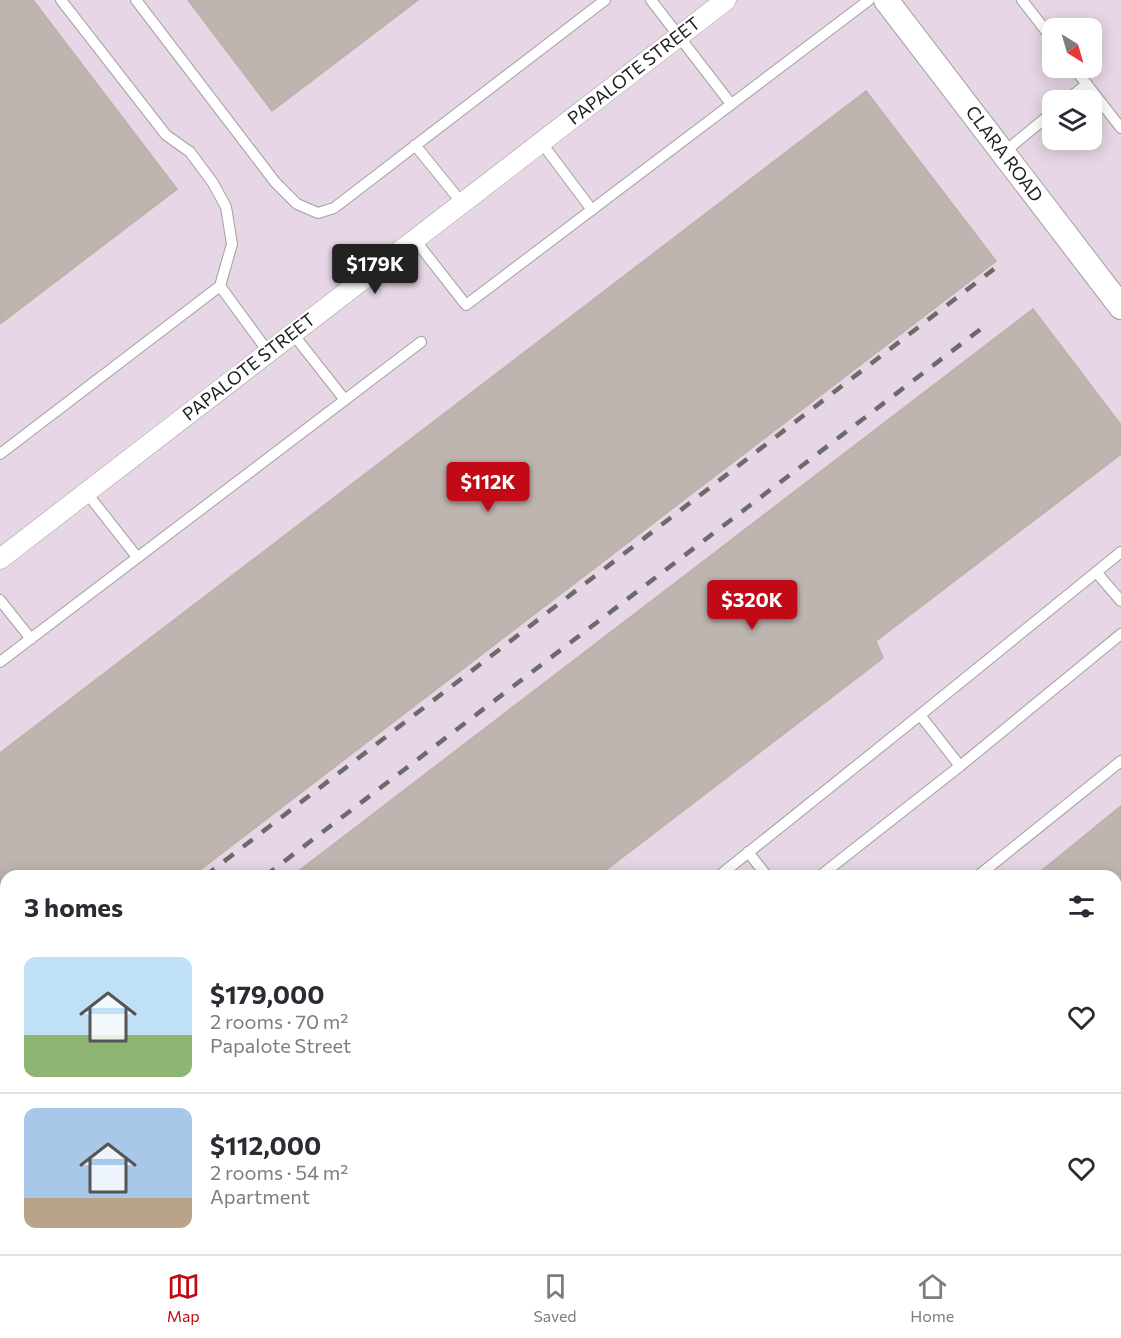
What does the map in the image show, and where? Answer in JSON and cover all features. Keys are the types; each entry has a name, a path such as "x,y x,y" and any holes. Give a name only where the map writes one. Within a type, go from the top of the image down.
{"street":[{"name":"PAPALOTE STREET","path":"0,559 726,0"},
{"name":"CLARA ROAD","path":"886,0 1121,308"}],"lane":[{"path":"0,454 220,286 232,244 226,207 213,183 190,152 166,135 61,0"},
{"path":"136,0 275,182 303,208 318,213 334,208 604,0"},
{"path":"651,0 731,104"},
{"path":"415,240 466,305 869,0"},
{"path":"1022,0 1042,26"},
{"path":"1082,78 1121,128"},
{"path":"1080,90 1087,84"},
{"path":"1003,153 1042,121"},
{"path":"541,142 592,210"},
{"path":"415,145 462,203"},
{"path":"220,286 269,353"},
{"path":"293,333 345,400"},
{"path":"0,662 421,342"},
{"path":"86,492 137,557"},
{"path":"726,870 1121,552"},
{"path":"1096,572 1121,601"},
{"path":"0,600 31,639"},
{"path":"828,870 960,766 1121,634"},
{"path":"920,715 960,766"},
{"path":"985,870 1121,761"},
{"path":"748,852 762,870"}],"shaded area":[{"path":"0,0 1121,0 1121,870 0,870"}],"building":[{"path":"0,0 33,0 177,189 0,324"},
{"path":"188,0 418,0 272,111"},
{"path":"866,91 996,261 200,870 0,870 0,753"},
{"path":"1033,309 1121,425 1121,454 876,641 883,658 606,870 300,870"},
{"path":"1121,806 1121,870 1042,870"}],"railway":[{"path":"213,870 994,269"},
{"path":"273,870 986,325"}]}
